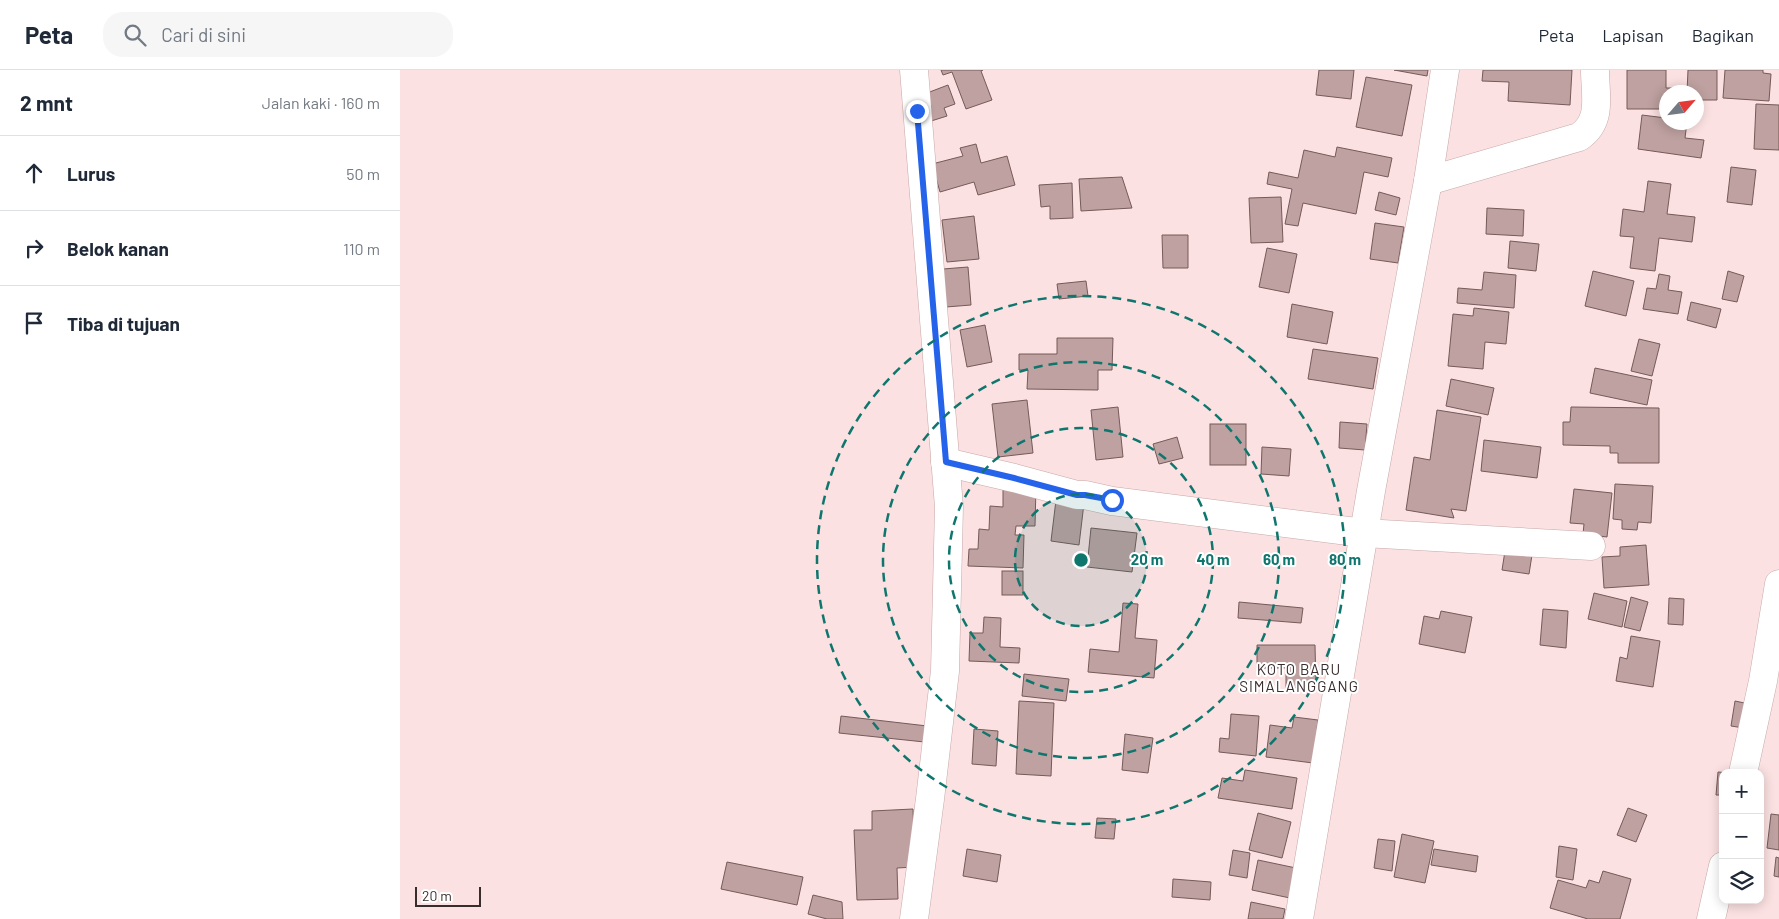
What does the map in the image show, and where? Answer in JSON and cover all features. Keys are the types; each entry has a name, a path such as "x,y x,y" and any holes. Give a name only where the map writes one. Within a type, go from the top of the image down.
{"street":[{"path":"914,70 949,507 945,671 914,919"},
{"path":"1299,919 1364,532 1428,180 1445,70"},
{"path":"1428,180 1579,137 1587,132 1593,123 1596,111 1595,70"},
{"path":"946,462 1077,495 1112,500 1364,532 1590,546"},
{"path":"1744,769 1763,681 1779,584"},
{"path":"1711,919 1719,884"}],"building":[{"path":"941,70 983,70 981,71 992,100 966,109 952,72 943,75"},
{"path":"1319,70 1354,70 1351,99 1316,95"},
{"path":"1394,70 1428,70 1427,76"},
{"path":"1483,70 1572,70 1570,105 1508,101 1509,82 1482,81"},
{"path":"1627,70 1666,70 1666,85 1659,85 1659,109 1627,109"},
{"path":"1688,70 1717,70 1717,100 1704,100 1704,85 1687,85"},
{"path":"1725,70 1763,70 1763,73 1771,74 1769,101 1723,98"},
{"path":"1366,77 1412,85 1402,136 1356,127"},
{"path":"948,85 955,104 944,108 947,116 928,122 924,110 931,107 927,93"},
{"path":"1756,104 1779,105 1779,150 1754,149"},
{"path":"1642,115 1659,117 1659,130 1686,130 1685,138 1704,140 1701,158 1638,149"},
{"path":"976,144 981,163 1007,156 1015,185 978,195 974,182 940,192 932,164 963,156 960,148"},
{"path":"1337,147 1392,158 1388,177 1364,172 1356,214 1303,203 1298,226 1285,224 1292,189 1267,184 1269,172 1298,178 1304,150 1335,157"},
{"path":"1731,167 1756,170 1752,205 1727,202"},
{"path":"1122,177 1132,208 1081,211 1079,179"},
{"path":"1648,181 1671,184 1667,214 1695,217 1692,242 1659,238 1655,271 1630,268 1634,237 1620,236 1623,209 1644,212"},
{"path":"1072,183 1073,218 1050,219 1050,206 1041,207 1039,185"},
{"path":"1379,192 1400,198 1396,215 1375,210"},
{"path":"1281,197 1283,242 1251,243 1249,198"},
{"path":"1487,208 1524,210 1523,236 1486,234"},
{"path":"974,216 979,259 947,262 942,220"},
{"path":"1375,223 1404,227 1398,263 1370,259"},
{"path":"1162,235 1188,235 1188,268 1163,268"},
{"path":"1510,241 1539,244 1536,271 1508,268"},
{"path":"1267,248 1297,254 1289,293 1259,287"},
{"path":"968,267 971,305 946,307 943,269"},
{"path":"1593,271 1634,281 1626,316 1585,306"},
{"path":"1728,271 1744,276 1737,302 1722,299"},
{"path":"1484,272 1516,275 1514,308 1457,303 1458,288 1482,290"},
{"path":"1659,274 1670,276 1668,290 1682,292 1678,314 1643,309 1647,288 1656,289"},
{"path":"1086,281 1088,296 1059,299 1057,284"},
{"path":"1691,302 1721,309 1716,328 1687,320"},
{"path":"1292,304 1333,312 1327,344 1287,337"},
{"path":"1474,308 1509,312 1506,344 1485,342 1483,369 1448,366 1453,314 1473,316"},
{"path":"985,325 992,362 967,367 960,330"},
{"path":"1057,338 1113,338 1112,370 1098,370 1098,390 1027,389 1028,370 1019,370 1019,354 1057,354"},
{"path":"1639,339 1660,344 1652,376 1631,371"},
{"path":"1313,349 1378,358 1373,389 1308,379"},
{"path":"1595,368 1652,380 1647,405 1590,393"},
{"path":"1451,379 1494,388 1488,415 1446,406"},
{"path":"1027,400 1033,453 998,457 992,404"},
{"path":"1118,407 1123,457 1096,460 1091,410"},
{"path":"1571,407 1659,408 1659,463 1618,463 1618,453 1610,453 1610,446 1563,445 1563,422 1570,422"},
{"path":"1437,410 1481,417 1466,511 1451,509 1454,518 1406,510 1414,457 1430,460"},
{"path":"1340,422 1367,424 1365,450 1339,448"},
{"path":"1210,424 1246,424 1246,465 1210,465"},
{"path":"1177,437 1183,458 1159,464 1153,444"},
{"path":"1484,440 1541,447 1537,478 1481,471"},
{"path":"1262,447 1291,449 1289,476 1261,474"},
{"path":"1615,484 1653,486 1651,523 1638,522 1637,530 1622,529 1622,520 1613,519"},
{"path":"1003,486 1036,487 1035,526 1016,526 1015,535 1024,535 1023,568 968,566 969,549 978,549 979,529 989,530 990,506 1003,507"},
{"path":"1574,489 1612,493 1607,537 1583,534 1584,524 1570,523"},
{"path":"1085,495 1079,545 1051,541 1056,500"},
{"path":"1091,528 1137,533 1132,572 1087,567"},
{"path":"1646,545 1649,585 1604,588 1602,557 1620,556 1620,547"},
{"path":"1505,551 1532,555 1529,574 1502,570"},
{"path":"1002,571 1023,571 1023,595 1002,595"},
{"path":"1594,593 1627,601 1622,627 1588,619"},
{"path":"1631,597 1648,602 1640,631 1624,627"},
{"path":"1669,598 1684,599 1683,625 1668,624"},
{"path":"1239,602 1303,608 1301,623 1238,618"},
{"path":"1123,603 1138,604 1135,638 1157,640 1154,678 1088,672 1090,649 1119,652"},
{"path":"1543,609 1568,611 1566,648 1540,645"},
{"path":"1441,611 1472,617 1465,653 1419,644 1424,616 1439,619"},
{"path":"984,617 1001,618 1000,647 1020,648 1019,663 969,661 970,633 983,633"},
{"path":"1631,636 1660,641 1653,687 1616,681 1620,657 1627,659"},
{"path":"1257,645 1315,645 1316,687 1286,688 1286,668 1257,668"},
{"path":"1024,674 1069,679 1066,701 1022,696"},
{"path":"1019,701 1054,703 1051,776 1016,774"},
{"path":"1735,701 1754,705 1750,729 1731,726"},
{"path":"1231,714 1259,716 1256,756 1219,752 1220,738 1229,739"},
{"path":"841,716 936,727 934,743 839,733"},
{"path":"1294,717 1318,720 1313,763 1266,757 1270,725 1292,728"},
{"path":"974,729 998,731 996,766 972,764"},
{"path":"1125,734 1153,738 1148,773 1122,770"},
{"path":"1245,770 1297,778 1292,809 1218,798 1222,778 1243,781"},
{"path":"1718,772 1719,772 1719,795 1716,795"},
{"path":"1628,808 1647,815 1636,842 1617,835"},
{"path":"913,809 915,867 897,868 898,899 857,900 854,830 872,830 872,811"},
{"path":"1258,813 1291,822 1282,858 1249,850"},
{"path":"1771,814 1779,815 1779,850 1767,848"},
{"path":"1097,818 1116,819 1114,839 1095,838"},
{"path":"1402,834 1434,841 1425,883 1394,877"},
{"path":"1378,839 1395,841 1392,871 1374,868"},
{"path":"1559,846 1577,849 1573,880 1556,877"},
{"path":"967,849 1001,855 997,882 963,876"},
{"path":"1434,849 1478,856 1476,872 1431,865"},
{"path":"1233,850 1250,853 1247,878 1229,875"},
{"path":"1776,857 1779,858 1779,877 1774,876"},
{"path":"1258,860 1296,868 1290,898 1252,890"},
{"path":"727,862 803,877 797,905 721,889"},
{"path":"1603,871 1631,879 1620,919 1588,919 1550,908 1558,880 1586,888 1589,880 1599,883"},
{"path":"1173,879 1211,882 1210,900 1172,897"},
{"path":"813,895 842,902 843,919 827,919 808,914"},
{"path":"1251,902 1285,909 1283,919 1248,919"}],"district":[{"name":"KOTO BARU SIMALANGGANG","path":"1299,678"}],"route":[{"path":"917,111 946,462 1077,495 1112,500"}]}
